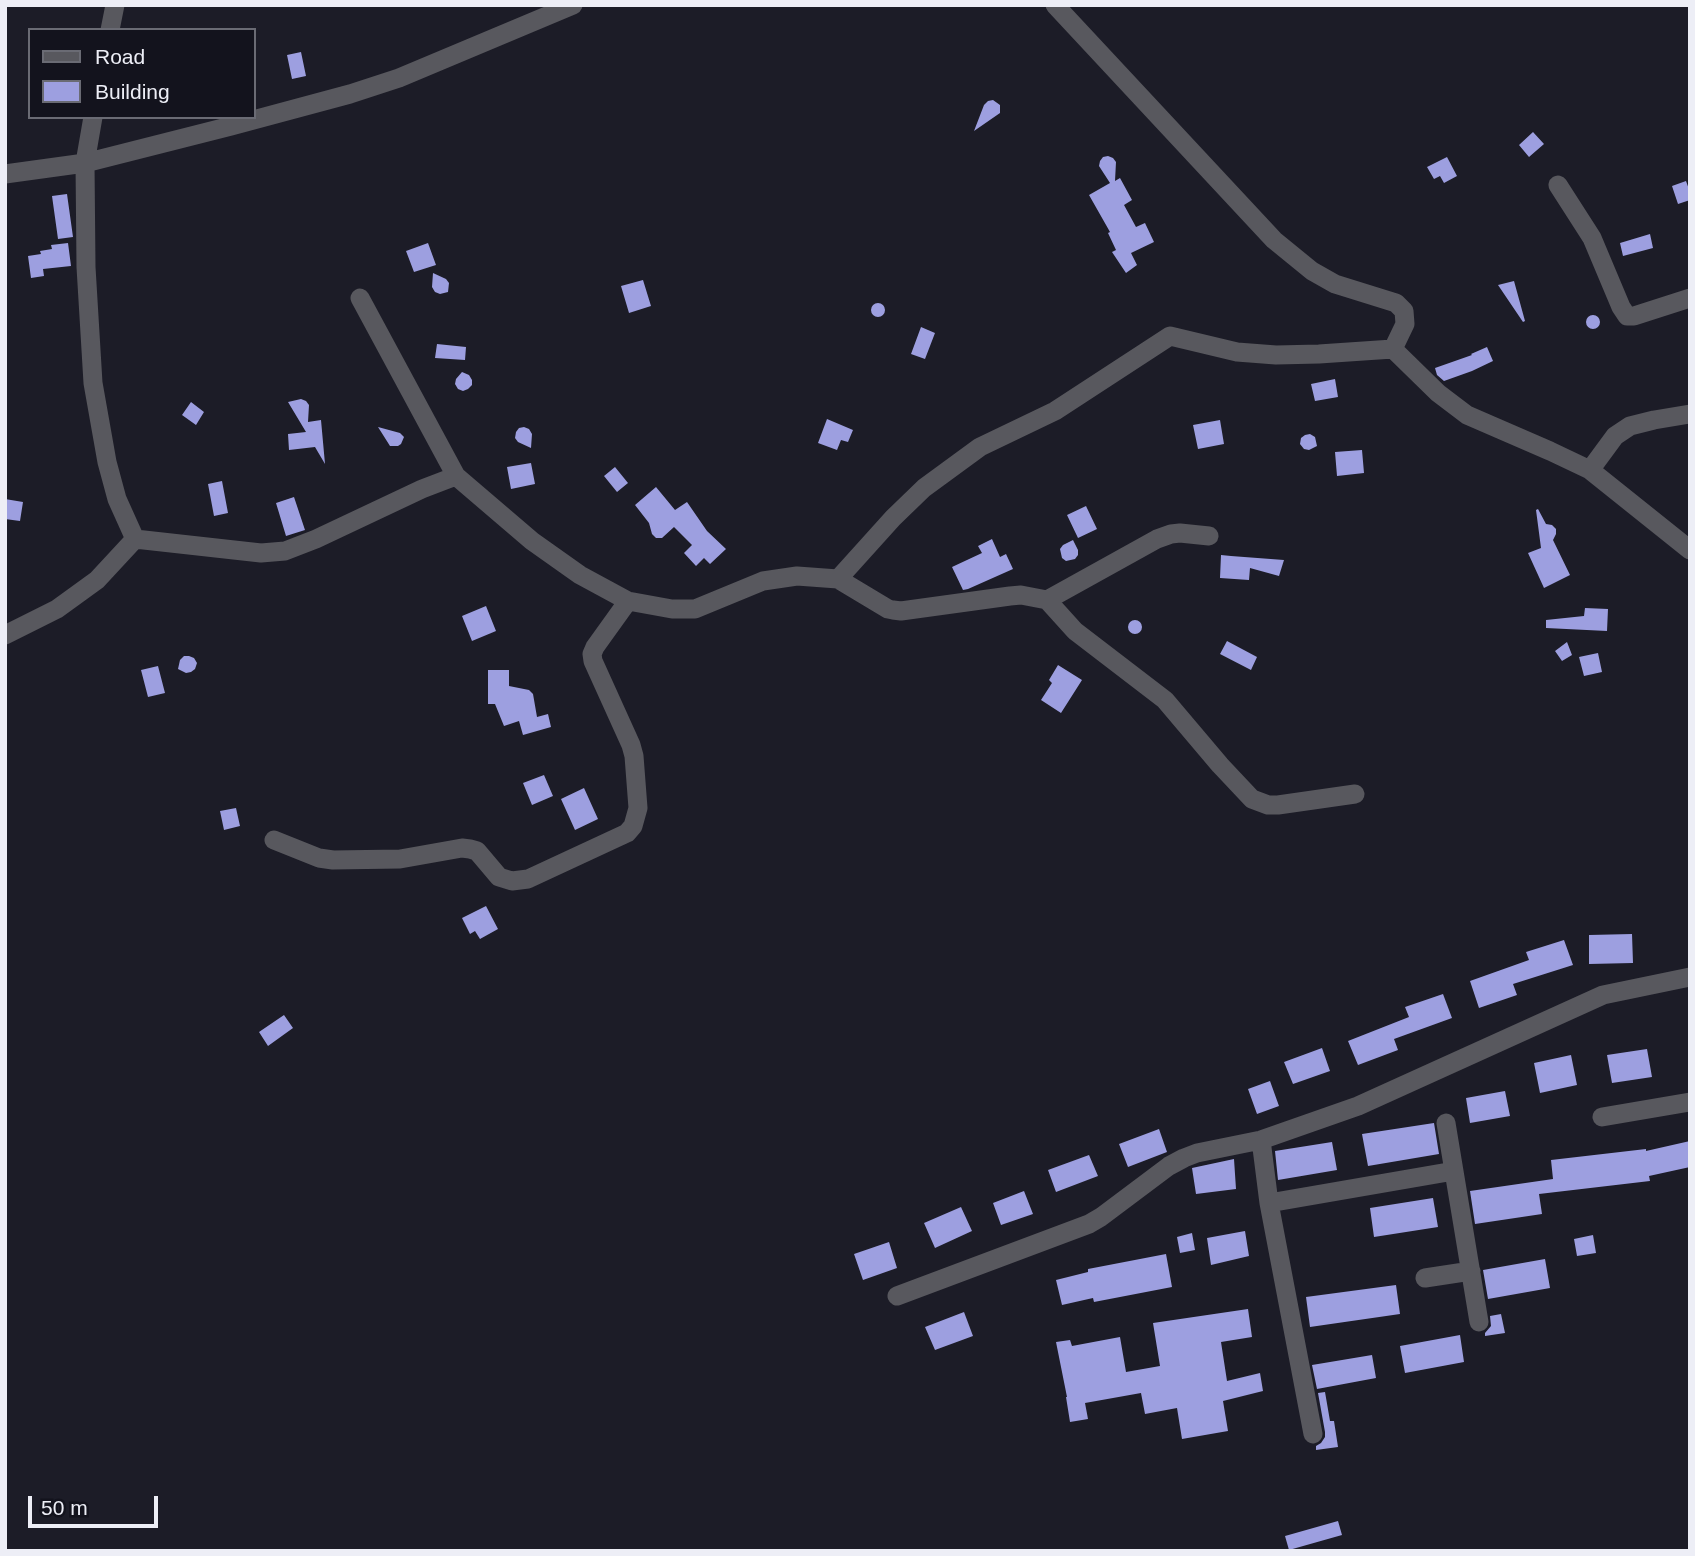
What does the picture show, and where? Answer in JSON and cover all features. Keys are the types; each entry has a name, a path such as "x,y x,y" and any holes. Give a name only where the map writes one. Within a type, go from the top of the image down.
{"street":[{"path":"110,28 115,5"},
{"path":"5,174 85,163 350,94 399,78 573,5"},
{"path":"1055,5 1273,240 1312,271 1335,284 1396,303 1404,311 1405,324 1393,349"},
{"path":"93,119 85,163 86,267 93,383 107,462 117,499 135,539"},
{"path":"1558,186 1592,237 1626,316 1634,316 1690,298"},
{"path":"360,298 456,476 532,541 580,575 628,601 672,609 695,609 763,581 797,576 838,579 888,609 901,611 1010,596 1047,600 1157,539 1180,533 1209,536"},
{"path":"838,579 892,518 924,488 980,447 1055,411 1170,336 1237,352 1276,355 1393,349 1438,393 1467,415 1590,470 1690,550"},
{"path":"1590,470 1615,436 1630,426 1690,414"},
{"path":"135,539 261,553 285,551 456,476"},
{"path":"5,635 57,608 87,587 135,539"},
{"path":"1047,600 1074,631 1165,700 1252,799 1268,805 1278,805 1355,794"},
{"path":"274,840 319,858 333,860 400,859 462,848 470,849 477,851 499,877 512,881 528,879 627,833 633,826 638,808 634,756 593,662 592,654 628,601"},
{"path":"897,1296 1088,1224 1184,1158 1261,1140 1358,1106 1603,995 1690,977"},
{"path":"1602,1117 1690,1102"},
{"path":"1446,1123 1479,1322"},
{"path":"1261,1140 1269,1203 1313,1434"},
{"path":"1269,1203 1454,1171"},
{"path":"1425,1278 1471,1271"}],"building":[{"path":"301,52 306,76 292,79 287,55"},
{"path":"993,100 1000,105 1000,113 974,131 984,105"},
{"path":"1533,132 1544,144 1529,157 1519,145"},
{"path":"1108,156 1116,162 1115,181 1120,178 1132,200 1124,205 1136,227 1145,223 1154,242 1131,253 1137,265 1126,273 1112,252 1116,250 1108,233 1110,232 1089,195 1110,183 1099,166 1103,157"},
{"path":"1447,157 1457,176 1444,183 1440,176 1434,179 1427,167"},
{"path":"1686,181 1690,200 1678,204 1672,186"},
{"path":"67,194 73,237 58,239 52,196"},
{"path":"1650,234 1653,248 1623,256 1620,243"},
{"path":"68,243 71,266 43,269 44,276 31,278 28,256 52,249 51,245"},
{"path":"428,243 436,265 414,272 406,251"},
{"path":"433,273 446,279 449,283 448,292 435,292 432,287"},
{"path":"643,280 651,306 629,313 621,286"},
{"path":"1514,281 1525,321 1523,322 1498,285"},
{"path":"878,303 883,305 883,315 878,317 873,315 871,310 873,305"},
{"path":"1590,315 1596,315 1600,322 1596,329 1590,329 1586,325 1586,319"},
{"path":"921,327 935,333 925,359 911,354"},
{"path":"437,344 466,347 465,360 435,358"},
{"path":"1487,347 1493,361 1444,381 1437,375 1435,368"},
{"path":"462,372 472,380 472,385 463,391 455,384"},
{"path":"1335,379 1338,397 1315,401 1311,384"},
{"path":"301,399 309,405 308,422 321,420 325,464 315,447 289,450 288,434 306,432 288,402"},
{"path":"191,402 204,412 196,425 182,415"},
{"path":"827,419 853,430 848,442 841,440 837,450 818,443"},
{"path":"1220,420 1224,444 1198,449 1193,425"},
{"path":"378,427 400,433 404,437 401,444 390,446"},
{"path":"524,427 532,434 531,448 515,438 519,428"},
{"path":"1310,434 1315,437 1317,446 1304,449 1300,444 1301,438"},
{"path":"1362,450 1364,473 1337,476 1335,452"},
{"path":"531,463 535,484 511,489 507,467"},
{"path":"615,467 628,483 617,492 604,476"},
{"path":"222,481 228,513 214,516 208,484"},
{"path":"656,487 675,510 687,502 707,531 726,549 710,564 704,558 696,566 684,553 692,545 674,527 662,538 656,538 652,534 649,523 635,505"},
{"path":"294,497 305,530 286,536 276,503"},
{"path":"5,499 23,502 20,521 5,519"},
{"path":"1086,506 1097,529 1078,538 1067,515"},
{"path":"1538,509 1546,524 1556,529 1553,540 1570,575 1544,588 1528,553 1541,548"},
{"path":"992,539 1000,557 1006,554 1013,569 963,590 952,567 982,553 978,546"},
{"path":"1073,540 1078,555 1075,559 1066,561 1062,558 1060,549"},
{"path":"1221,555 1284,560 1279,576 1250,568 1249,580 1220,578"},
{"path":"486,606 496,631 472,641 462,616"},
{"path":"1585,608 1608,609 1607,631 1546,628 1546,620 1584,616"},
{"path":"1132,620 1138,620 1142,627 1138,634 1132,634 1128,630 1128,624"},
{"path":"1227,641 1257,657 1251,670 1220,654"},
{"path":"1567,642 1572,655 1562,661 1555,651"},
{"path":"1598,653 1602,672 1584,676 1579,657"},
{"path":"184,656 194,658 197,663 191,672 178,669"},
{"path":"1058,665 1082,680 1061,713 1041,700 1052,683 1049,680"},
{"path":"158,666 165,693 148,697 141,670"},
{"path":"488,670 509,670 509,686 529,690 533,694 537,717 548,714 551,727 523,735 519,721 504,726 495,704 488,704"},
{"path":"544,775 553,796 532,805 523,783"},
{"path":"584,788 598,819 575,830 561,799"},
{"path":"236,808 240,826 224,830 220,811"},
{"path":"486,906 498,929 480,939 475,931 470,934 462,918"},
{"path":"1632,934 1633,963 1589,964 1589,935"},
{"path":"1564,940 1573,965 1513,984 1517,995 1479,1008 1470,981 1529,960 1526,952"},
{"path":"1443,994 1452,1018 1394,1039 1398,1050 1358,1065 1348,1041 1409,1017 1405,1007"},
{"path":"284,1015 293,1028 268,1046 259,1032"},
{"path":"1322,1048 1330,1071 1293,1084 1284,1062"},
{"path":"1647,1049 1652,1077 1612,1083 1607,1055"},
{"path":"1571,1055 1577,1085 1540,1093 1534,1063"},
{"path":"1270,1081 1279,1106 1257,1114 1248,1089"},
{"path":"1505,1091 1510,1116 1470,1123 1466,1098"},
{"path":"1434,1123 1439,1154 1368,1166 1362,1134"},
{"path":"1159,1129 1167,1152 1128,1167 1119,1144"},
{"path":"1690,1141 1690,1167 1649,1176 1650,1181 1539,1194 1542,1214 1475,1224 1470,1191 1553,1179 1551,1160 1646,1151"},
{"path":"1332,1142 1337,1170 1278,1180 1275,1151"},
{"path":"1089,1155 1098,1176 1056,1192 1048,1170"},
{"path":"1234,1159 1236,1189 1196,1194 1192,1168"},
{"path":"1024,1191 1033,1214 1001,1225 993,1203"},
{"path":"1433,1198 1438,1227 1374,1237 1370,1208"},
{"path":"961,1207 972,1231 935,1248 924,1223"},
{"path":"1245,1231 1249,1256 1211,1265 1207,1238"},
{"path":"1192,1233 1195,1250 1180,1253 1177,1237"},
{"path":"1593,1235 1596,1253 1577,1256 1574,1239"},
{"path":"889,1242 897,1268 863,1280 854,1254"},
{"path":"1166,1254 1172,1287 1094,1302 1093,1298 1062,1305 1056,1280 1088,1272 1088,1269"},
{"path":"1545,1259 1550,1288 1488,1299 1483,1270"},
{"path":"1396,1285 1400,1314 1310,1327 1306,1297"},
{"path":"1248,1309 1252,1337 1221,1342 1227,1381 1260,1373 1263,1391 1223,1401 1228,1431 1182,1439 1177,1408 1145,1414 1141,1393 1085,1403 1088,1419 1070,1422 1056,1342 1070,1340 1072,1346 1120,1337 1126,1372 1160,1366 1153,1323"},
{"path":"964,1312 973,1336 935,1350 925,1327"},
{"path":"1501,1314 1505,1333 1485,1336 1491,1326 1490,1316"},
{"path":"1460,1335 1464,1362 1405,1373 1400,1346"},
{"path":"1372,1355 1376,1378 1317,1389 1312,1365"},
{"path":"1325,1392 1338,1447 1316,1450 1316,1446 1325,1437 1318,1393"},
{"path":"1338,1521 1342,1535 1289,1550 1285,1536"}]}
